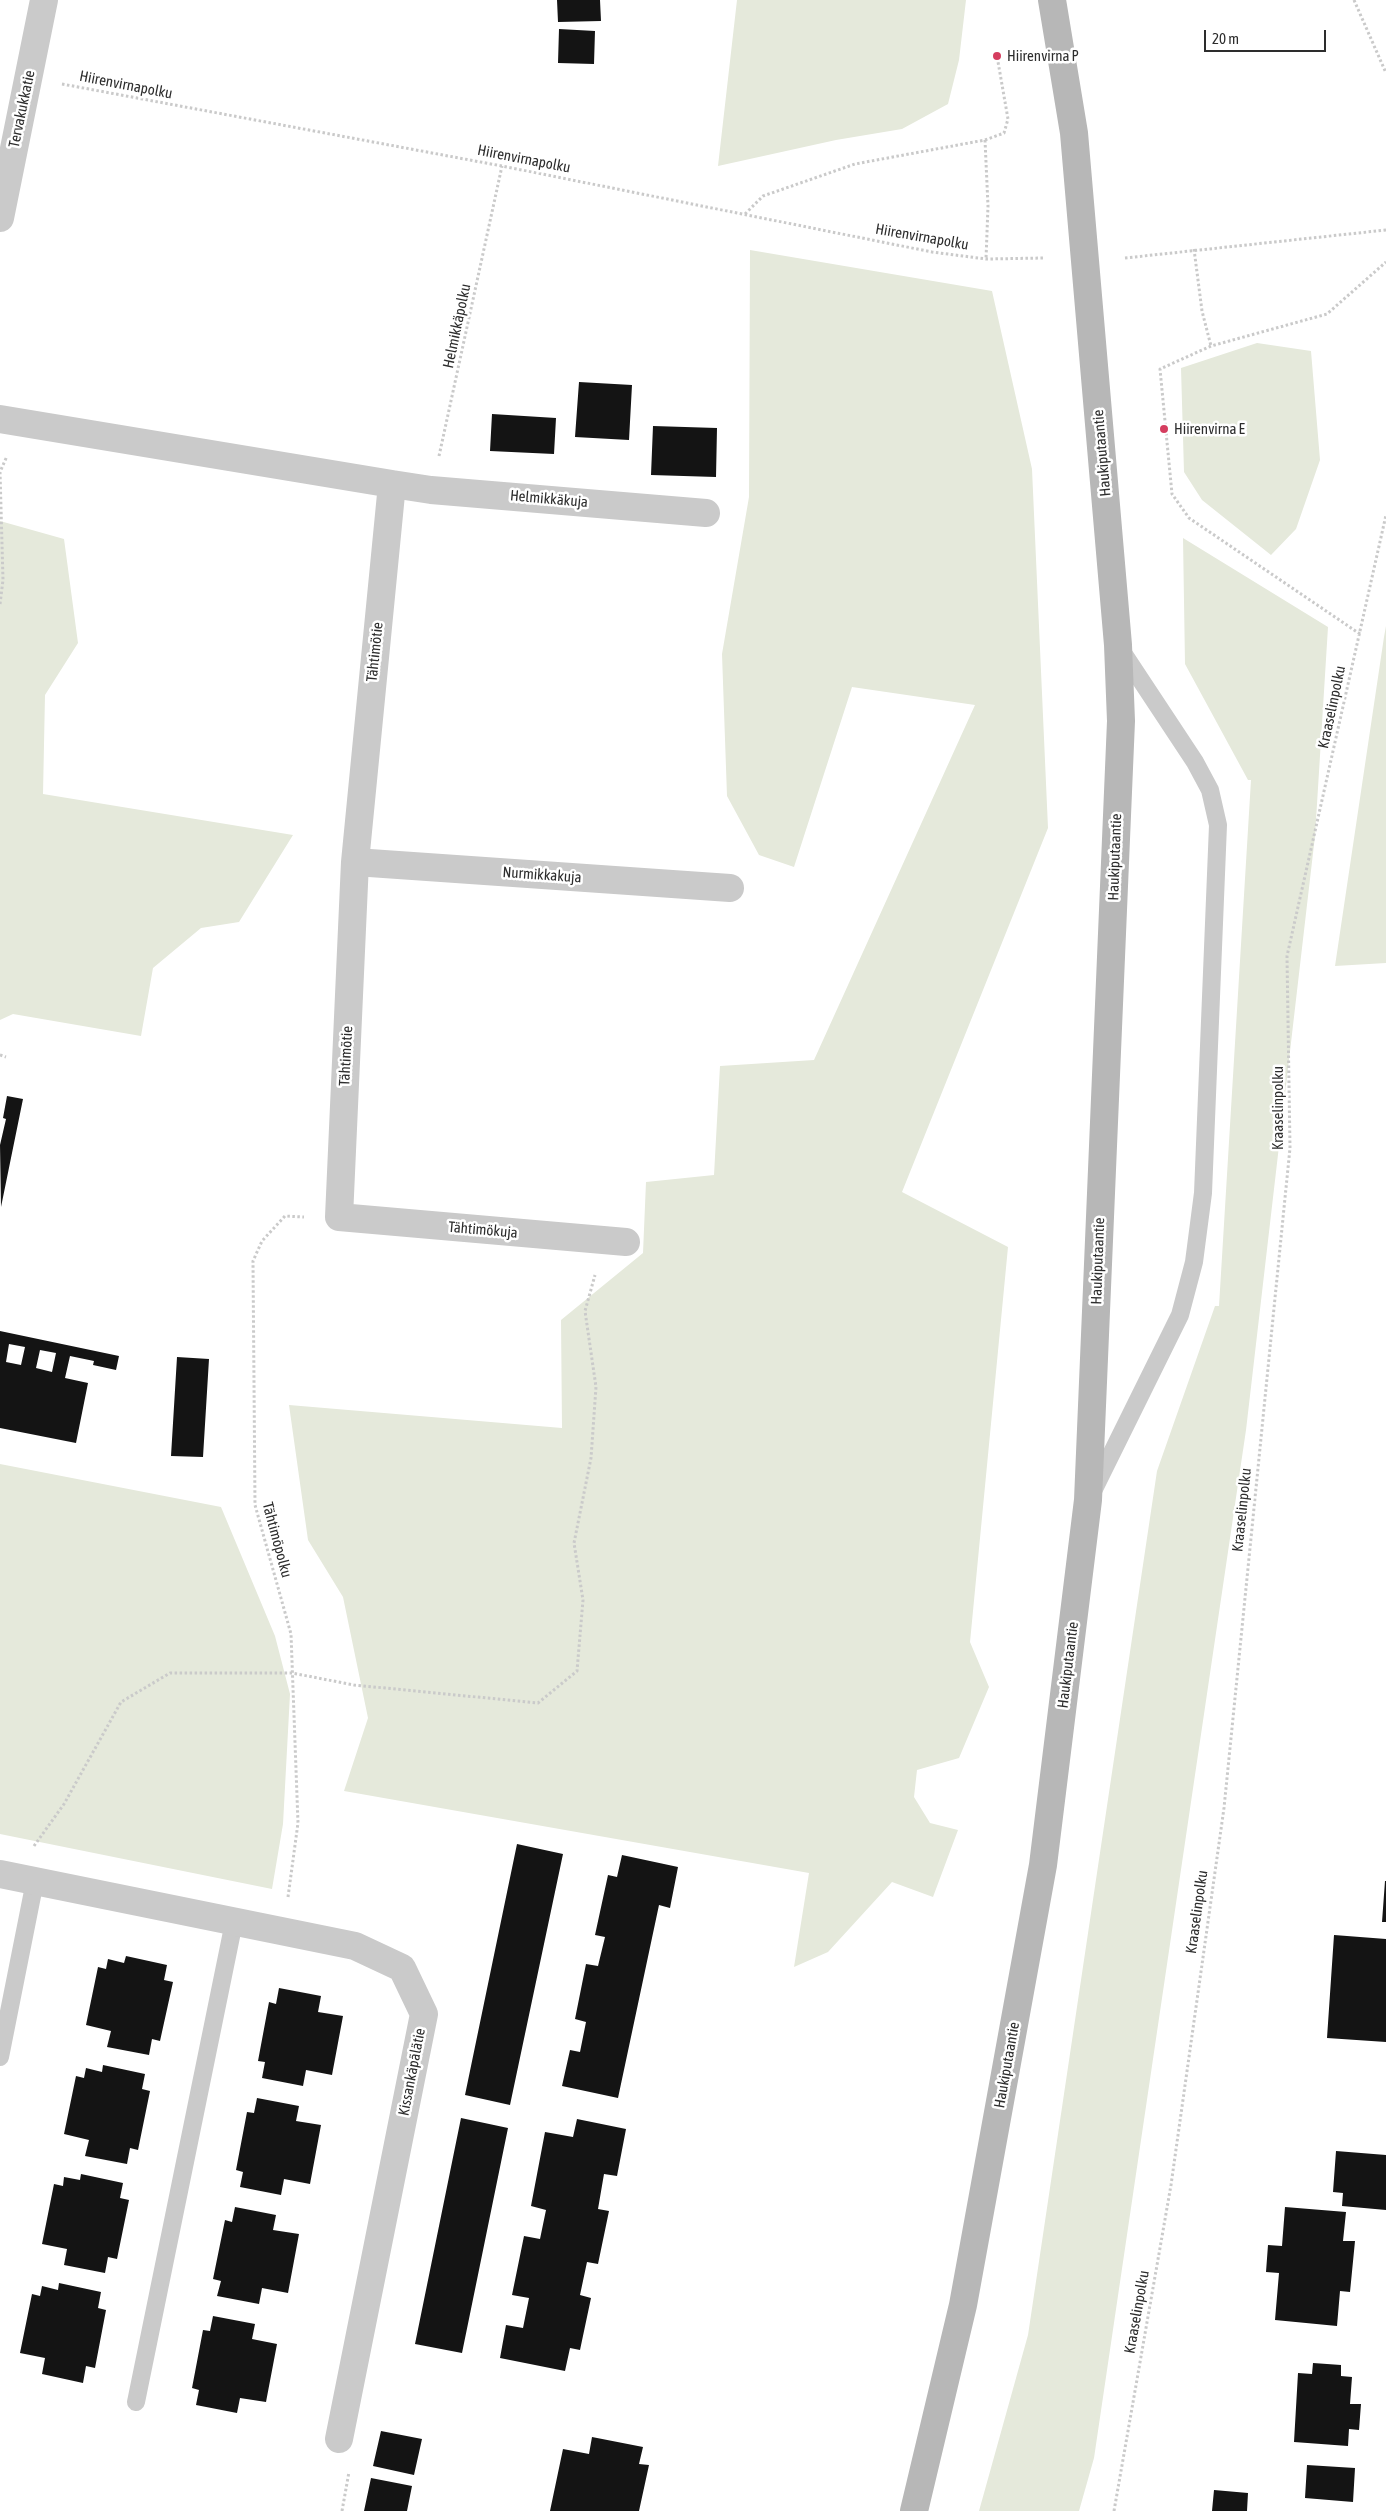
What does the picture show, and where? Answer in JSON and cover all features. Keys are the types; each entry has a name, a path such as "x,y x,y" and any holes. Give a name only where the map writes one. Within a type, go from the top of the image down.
{"main road":[{"name":"Haukiputaantie","path":"914,2511 963,2305 1043,1865 1088,1500 1121,721 1118,645 1074,133 1052,0"}],"street":[{"name":"Tervakukkatie","path":"0,218 44,0"},
{"path":"11,421 392,484"},
{"name":"Helmikkäkuja","path":"392,484 432,490 706,513"},
{"name":"Tähtimötie","path":"339,1218 355,862 392,484"},
{"name":"Nurmikkakuja","path":"355,862 730,888"},
{"name":"Tähtimökuja","path":"339,1218 626,1242"},
{"name":"Kissankäpälätie","path":"0,1874 355,1946 402,1968 424,2014 339,2439"}],"lane":[{"path":"1088,1500 1180,1315 1194,1262 1203,1193 1218,825 1210,790 1195,762 1118,645"},
{"path":"0,2057 35,1881"},
{"path":"136,2402 234,1922"}],"path":[{"path":"1354,0 1386,73"},
{"path":"744,214 763,196 855,164 985,140 1004,133 1008,119 997,56"},
{"name":"Hiirenvirnapolku","path":"29,78 502,166 932,252 986,259 1045,258"},
{"path":"985,140 988,206 986,259"},
{"name":"Helmikkäpolku","path":"432,490 502,166"},
{"path":"1125,258 1194,249 1386,230"},
{"path":"1194,249 1202,311 1211,346"},
{"path":"1360,634 1189,518 1172,494 1160,369 1211,346 1327,314 1386,262"},
{"path":"0,604 4,580 0,472 11,421"},
{"name":"Kraaselinpolku","path":"1114,2511 1171,2185 1224,1808 1290,1148 1287,956 1386,514"},
{"path":"0,1055 6,1057"},
{"name":"Tähtimöpolku","path":"282,1932 298,1823 291,1634 254,1505 254,1261 262,1241 285,1216 339,1218"},
{"path":"29,1852 64,1804 121,1702 170,1673 292,1673 354,1685 538,1703 577,1671 584,1600 574,1543 591,1458 596,1387 585,1311 595,1276 626,1242"}],"shaded area":[{"path":"737,0 966,0 959,60 948,104 902,129 836,140 718,166"},
{"path":"750,250 992,291 1032,469 1048,828 902,1192 1008,1247 970,1642 989,1687 959,1758 917,1770 914,1797 930,1823 958,1830 933,1897 892,1882 828,1952 794,1967 809,1873 344,1791 368,1718 343,1597 308,1540 289,1405 562,1428 561,1320 643,1253 646,1182 714,1175 720,1066 814,1060 975,705 852,687 794,867 759,855 727,796 722,654 749,497"},
{"path":"1257,343 1311,351 1320,460 1296,529 1271,555 1202,500 1184,472 1181,368"},
{"path":"0,521 64,539 78,643 45,695 43,794 293,835 239,922 201,928 153,968 141,1036 13,1014 0,1020"},
{"path":"1183,538 1328,627 1315,836 1246,1430 1094,2458 1079,2511 979,2511 1028,2335 1157,1471 1215,1306 1219,1306 1251,780 1248,780 1185,664"},
{"path":"1386,626 1386,963 1335,966 1384,637"},
{"path":"0,1464 221,1507 275,1636 290,1694 283,1824 272,1889 0,1834"}],"building":[{"path":"557,0 600,0 601,21 558,22"},
{"path":"559,29 595,31 594,64 558,63"},
{"path":"579,382 632,385 629,440 575,437"},
{"path":"492,414 556,418 554,454 490,451"},
{"path":"653,426 717,428 716,477 651,475"},
{"path":"7,1096 23,1099 1,1207 0,1145 6,1119 3,1118"},
{"path":"0,1331 119,1356 116,1370 93,1365 94,1361 70,1356 65,1378 88,1383 76,1443 0,1428","holes":["9,1344 25,1347 21,1365 6,1362","40,1350 56,1353 52,1372 36,1368"]},
{"path":"177,1357 209,1359 203,1457 171,1456"},
{"path":"517,1844 563,1854 510,2105 465,2095"},
{"path":"622,1855 678,1867 670,1908 659,1905 618,2098 562,2086 570,2050 580,2052 586,2022 575,2019 586,1964 598,1966 605,1937 595,1935 608,1875 617,1877"},
{"path":"1385,1881 1386,1922 1382,1922"},
{"path":"1334,1935 1386,1939 1386,2042 1327,2038"},
{"path":"126,1956 167,1965 164,1980 173,1982 160,2041 152,2039 149,2055 107,2047 111,2031 86,2025 98,1967 106,1969 108,1959 124,1963"},
{"path":"279,1988 321,1996 318,2012 343,2016 332,2075 306,2070 303,2086 262,2078 265,2062 258,2061 269,2002 276,2004"},
{"path":"103,2065 145,2074 142,2089 150,2091 138,2150 130,2148 127,2164 85,2156 89,2140 64,2134 76,2076 84,2078 86,2068 102,2072"},
{"path":"257,2098 299,2106 296,2121 321,2125 310,2184 284,2179 281,2195 240,2187 243,2172 236,2170 247,2112 254,2113"},
{"path":"461,2118 508,2128 462,2353 415,2344"},
{"path":"577,2119 626,2129 617,2176 604,2174 598,2209 609,2211 598,2264 587,2262 580,2295 591,2298 580,2350 570,2348 565,2371 500,2358 506,2325 523,2328 529,2298 512,2295 524,2236 540,2239 546,2210 531,2206 545,2132 573,2137"},
{"path":"1336,2151 1386,2155 1386,2210 1342,2206 1343,2193 1333,2192"},
{"path":"81,2174 123,2183 120,2198 129,2200 117,2259 108,2257 105,2273 64,2265 67,2249 42,2244 54,2184 63,2186 64,2177 80,2180"},
{"path":"235,2207 276,2215 273,2230 299,2234 288,2293 262,2288 259,2304 217,2296 221,2281 213,2279 225,2220 232,2222"},
{"path":"1285,2207 1346,2212 1343,2241 1355,2241 1350,2292 1340,2291 1337,2326 1275,2320 1279,2273 1266,2272 1268,2245 1282,2246"},
{"path":"59,2283 101,2292 98,2308 106,2310 95,2368 86,2366 83,2383 42,2374 45,2358 20,2353 32,2294 40,2296 42,2286 58,2290"},
{"path":"213,2316 255,2324 252,2339 277,2344 266,2402 240,2398 237,2413 196,2405 199,2390 192,2388 203,2330 210,2331"},
{"path":"1313,2363 1341,2365 1341,2376 1352,2377 1350,2404 1361,2404 1359,2430 1349,2429 1348,2446 1294,2442 1298,2373 1312,2374"},
{"path":"381,2431 422,2439 414,2475 373,2466"},
{"path":"592,2437 643,2447 639,2464 649,2465 639,2511 550,2511 563,2449 589,2454"},
{"path":"1307,2465 1355,2468 1353,2502 1305,2498"},
{"path":"371,2478 412,2486 407,2511 364,2511"},
{"path":"1214,2490 1248,2493 1247,2511 1212,2511"}],"place":[{"name":"Hiirenvirna P","path":"997,56"},
{"name":"Hiirenvirna E","path":"1164,429"}]}
